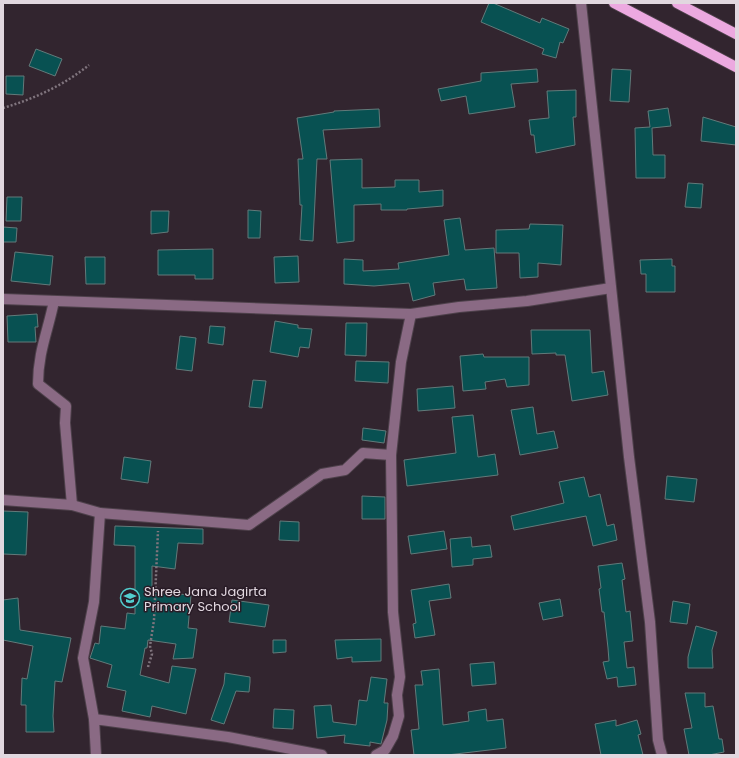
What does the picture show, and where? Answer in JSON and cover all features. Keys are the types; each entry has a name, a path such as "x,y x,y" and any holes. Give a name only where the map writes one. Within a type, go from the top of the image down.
{"main road":[{"path":"614,3 736,67"},
{"path":"677,3 736,34"}],"street":[{"path":"581,3 629,457 650,622 658,740 662,755"},
{"path":"3,299 411,314 459,307 527,301 611,288"},
{"path":"54,301 51,318 43,341 38,365 38,384 66,406 65,423 72,505"},
{"path":"376,755 385,750 393,736 400,716 398,695 400,677 393,612 391,455 401,362 411,314"},
{"path":"3,500 72,505 100,512 249,525 322,474 345,470 363,453 391,455"},
{"path":"96,755 94,719 83,658 94,602 100,512"},
{"path":"94,719 228,737 322,755"}],"path":[{"path":"3,108 22,102 70,80 89,65"},
{"path":"148,667 152,654 150,646 154,620 157,516"}],"building":[{"path":"489,3 493,3 540,23 542,18 569,29 563,43 560,42 556,58 542,54 544,49 481,22"},
{"path":"36,49 62,59 55,76 29,66"},
{"path":"537,69 538,82 511,84 515,107 469,114 466,96 441,101 438,89 481,81 481,73"},
{"path":"612,69 631,70 629,102 610,101"},
{"path":"6,76 24,76 23,95 6,94"},
{"path":"576,90 576,117 573,117 575,145 536,153 534,135 531,135 529,120 549,118 547,91"},
{"path":"668,108 671,126 652,128 653,155 665,155 665,178 636,178 635,128 650,127 648,111"},
{"path":"379,109 380,127 323,130 327,159 317,159 313,241 300,240 302,205 300,205 298,159 303,159 297,118 334,111"},
{"path":"703,117 736,127 736,145 701,141"},
{"path":"362,159 362,188 395,187 395,180 419,180 419,192 443,190 443,206 407,210 381,210 381,204 354,205 354,241 337,243 330,160"},
{"path":"688,183 703,184 701,208 685,207"},
{"path":"7,197 22,197 21,221 6,221"},
{"path":"248,210 261,211 260,238 248,238"},
{"path":"151,211 169,211 168,232 151,234"},
{"path":"460,218 465,250 494,248 497,288 466,290 464,279 433,283 435,295 413,301 409,283 374,286 344,284 344,259 363,260 363,271 399,269 398,263 449,255 444,220"},
{"path":"530,224 563,225 561,265 538,263 538,277 520,278 519,253 496,253 496,230 529,229"},
{"path":"3,227 17,228 16,242 3,242"},
{"path":"213,249 213,279 195,279 195,275 158,275 158,250"},
{"path":"15,252 53,256 50,285 11,281"},
{"path":"298,256 299,282 275,283 274,257"},
{"path":"85,257 105,257 105,284 86,284"},
{"path":"672,259 672,266 675,266 675,292 646,292 646,274 641,274 640,260"},
{"path":"37,314 38,327 35,327 36,342 8,342 7,316"},
{"path":"275,321 298,325 298,328 312,329 309,348 300,347 298,357 270,352"},
{"path":"346,323 367,323 366,356 345,355"},
{"path":"210,326 225,327 223,345 208,343"},
{"path":"531,330 590,330 592,373 604,371 608,395 572,401 565,355 556,355 556,353 532,354"},
{"path":"180,336 196,338 192,371 176,369"},
{"path":"483,354 484,357 529,357 529,385 507,387 505,379 485,382 486,389 463,391 460,356"},
{"path":"356,361 389,362 388,383 355,381"},
{"path":"253,380 266,381 262,408 249,407"},
{"path":"453,386 455,408 418,411 417,389"},
{"path":"533,407 537,434 554,431 558,448 520,455 511,410"},
{"path":"473,415 478,457 495,454 498,475 407,486 404,460 456,453 452,417"},
{"path":"363,428 386,431 384,443 362,440"},
{"path":"124,457 151,461 148,483 121,479"},
{"path":"667,476 697,479 694,502 665,499"},
{"path":"584,477 589,497 600,494 607,526 614,524 617,540 593,546 586,516 514,530 511,516 564,503 559,482"},
{"path":"362,496 385,497 385,519 362,519"},
{"path":"3,511 28,512 26,555 3,554"},
{"path":"280,521 299,522 299,541 279,540"},
{"path":"115,526 203,529 203,544 178,543 175,569 152,566 152,592 191,595 188,628 197,629 193,658 173,659 176,644 148,640 140,675 169,683 172,666 196,669 186,714 152,706 150,717 122,711 126,691 107,687 112,665 90,658 95,643 99,644 101,626 125,629 127,613 135,614 135,546 114,545"},
{"path":"444,531 447,549 411,554 408,536"},
{"path":"471,537 472,547 490,545 492,557 473,559 473,565 452,567 450,539"},
{"path":"622,563 625,579 622,580 626,612 630,611 633,641 624,642 627,668 634,667 636,685 618,687 617,677 607,679 603,662 609,661 604,612 602,612 599,589 601,588 598,566"},
{"path":"449,584 451,598 429,601 435,635 415,638 413,624 416,623 411,590"},
{"path":"18,598 20,630 71,638 62,682 55,681 53,716 54,732 26,732 26,705 21,705 22,678 27,679 33,646 3,640 3,600"},
{"path":"560,599 563,616 543,620 539,603"},
{"path":"232,600 269,605 265,627 229,622"},
{"path":"673,601 690,604 687,624 670,622"},
{"path":"696,626 717,632 712,650 713,668 688,668 688,657"},
{"path":"381,639 381,661 352,662 352,657 337,659 335,640"},
{"path":"273,640 286,640 286,652 273,653"},
{"path":"494,662 496,684 472,686 470,664"},
{"path":"439,669 443,725 469,721 468,712 486,709 487,721 503,719 506,748 447,755 414,755 411,730 419,729 415,685 423,685 421,671"},
{"path":"225,673 250,677 250,682 249,692 236,691 224,724 211,720 224,684"},
{"path":"371,677 387,679 384,703 388,703 387,720 381,744 370,742 370,746 344,743 345,735 317,738 314,706 331,705 333,722 356,725 359,700 367,701"},
{"path":"685,693 705,693 705,707 713,706 719,739 722,739 724,752 709,755 689,755 684,729 692,728"},
{"path":"274,709 294,710 293,729 273,728"},
{"path":"616,720 616,726 637,720 641,734 638,735 643,755 601,755 595,724"}],"place":[{"name":"Shree Jana Jagirta Primary School","path":"130,598"}]}
